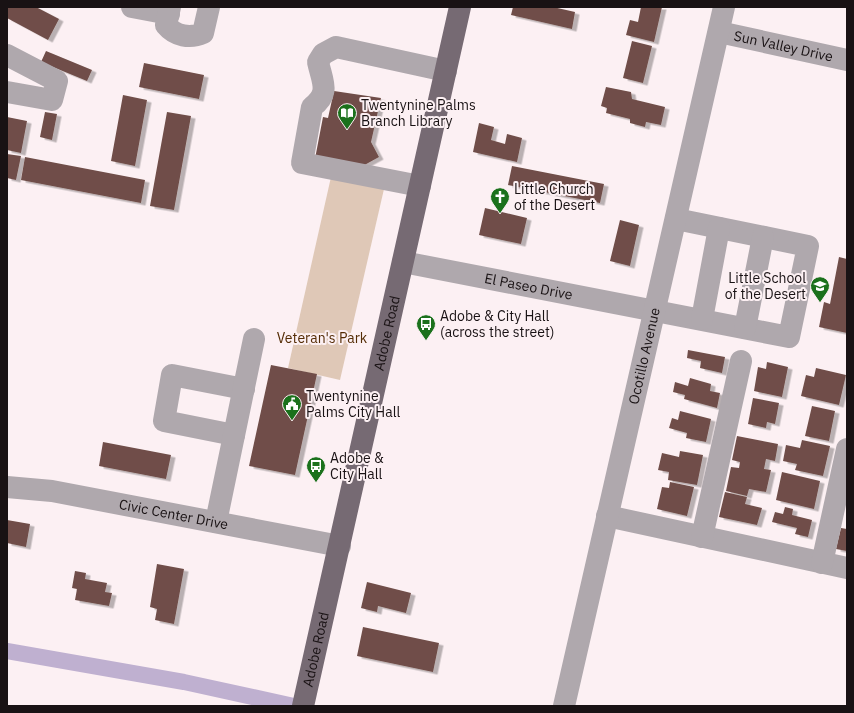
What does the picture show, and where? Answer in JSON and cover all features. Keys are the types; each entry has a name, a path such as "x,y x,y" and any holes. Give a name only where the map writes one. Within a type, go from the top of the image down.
{"main road":[{"name":"Adobe Road","path":"305,697 460,7"}],"street":[{"path":"132,7 169,10 166,25 172,32 195,37 204,33 209,7"},
{"name":"Ocotillo Avenue","path":"564,706 724,7"},
{"name":"Sun Valley Drive","path":"719,32 847,60"},
{"path":"420,186 302,163 312,107 320,102 324,95 323,79 318,62 323,54 336,47 446,71"},
{"path":"7,54 57,81 52,100 7,92"},
{"path":"676,219 763,237 745,328"},
{"path":"702,319 719,228"},
{"name":"El Paseo Drive","path":"403,262 789,337 808,246 763,237"},
{"path":"216,522 254,339"},
{"path":"702,537 741,361"},
{"path":"234,435 164,421 172,375 244,389"},
{"path":"822,563 847,449"},
{"name":"Civic Center Drive","path":"7,487 52,491 340,546"},
{"path":"607,516 847,568"}],"green space":[{"name":"Veteran's Park","path":"331,177 384,189 340,380 288,368"}],"building":[{"path":"7,7 36,7 59,19 48,40 7,18"},
{"path":"513,7 553,7 575,12 572,29 511,15"},
{"path":"641,7 662,7 654,42 626,35 630,20 638,22"},
{"path":"632,41 652,46 643,83 623,78"},
{"path":"46,51 92,70 87,81 41,62"},
{"path":"144,63 204,75 199,99 139,87"},
{"path":"606,87 631,92 632,99 665,107 661,125 646,122 645,127 630,123 630,119 606,113 607,108 601,106"},
{"name":"Twentynine Palms Branch Library","path":"334,91 381,98 371,142 379,157 359,168 314,164 323,117 328,118"},
{"path":"123,95 147,100 135,166 111,161"},
{"path":"45,112 57,114 52,140 40,137"},
{"path":"167,112 191,116 174,210 150,206"},
{"path":"7,117 27,121 21,153 7,150"},
{"path":"479,123 494,127 491,140 505,144 507,134 522,138 517,162 473,152"},
{"path":"7,154 21,156 16,180 7,178"},
{"path":"25,157 145,180 141,203 21,180"},
{"path":"512,166 604,184 600,203 508,185"},
{"path":"485,208 527,218 521,244 479,235"},
{"path":"620,220 639,225 630,266 610,261"},
{"path":"839,257 847,259 847,333 819,327 824,302 830,304"},
{"path":"688,350 725,357 722,373 700,368 701,361 687,358"},
{"path":"767,362 788,367 782,397 754,391 758,367 766,369"},
{"path":"271,365 317,374 295,475 249,466"},
{"path":"816,368 846,375 839,405 801,396 806,375 814,377"},
{"path":"690,378 711,384 710,391 720,393 717,408 684,399 685,395 673,392 675,382 688,386"},
{"path":"753,398 779,403 775,424 767,422 766,428 748,424"},
{"path":"812,406 835,411 829,441 805,436"},
{"path":"680,411 711,419 706,442 686,438 687,433 669,428 672,418 678,420"},
{"path":"737,436 778,444 775,461 766,459 764,469 771,470 766,492 749,489 747,496 726,491 731,467 739,468 740,462 732,460"},
{"path":"802,440 830,446 823,476 795,470 797,464 783,461 786,445 800,448"},
{"path":"103,442 171,455 166,479 99,466"},
{"path":"680,451 703,455 697,485 668,480 669,472 658,470 662,453 679,457"},
{"path":"782,472 820,481 814,509 776,500"},
{"path":"670,482 694,487 687,516 657,509 662,487 669,488"},
{"path":"725,492 747,497 745,504 762,508 757,525 719,517"},
{"path":"785,507 793,509 792,515 812,520 808,537 795,534 797,528 772,522 775,512 783,514"},
{"path":"7,520 30,524 26,547 7,543"},
{"path":"841,528 847,529 847,551 836,549"},
{"path":"157,564 184,569 174,624 155,620 157,609 150,607"},
{"path":"75,571 86,573 85,579 107,583 105,592 112,593 109,606 75,600 77,589 72,588"},
{"path":"367,582 411,593 406,613 378,606 377,612 361,608"},
{"path":"363,627 439,643 433,672 357,656"}],"waterway":[{"path":"7,651 184,682 294,706"}],"place":[{"name":"Twentynine Palms Branch Library","path":"347,130"},
{"name":"Little Church of the Desert","path":"500,214"},
{"name":"Little School of the Desert","path":"820,303"},
{"name":"Adobe & City Hall (across the street)","path":"426,341"},
{"name":"Twentynine Palms City Hall","path":"292,421"},
{"name":"Adobe & City Hall","path":"316,483"}]}
